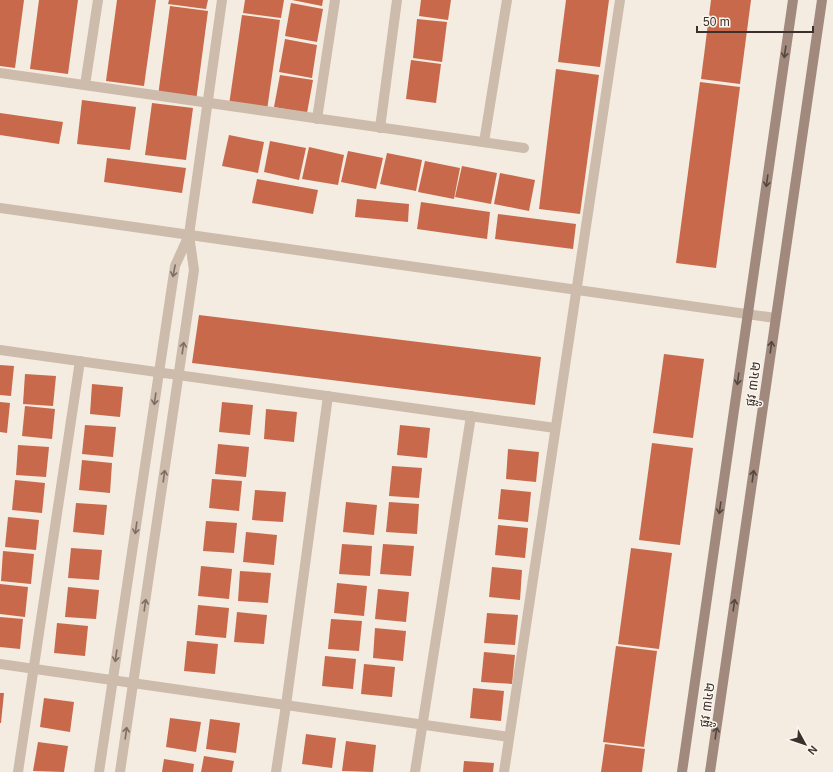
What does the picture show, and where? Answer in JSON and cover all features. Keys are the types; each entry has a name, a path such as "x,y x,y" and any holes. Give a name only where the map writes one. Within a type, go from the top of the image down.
{"main road":[{"name":"ផ្លូវ ៣៤២","path":"682,772 792,0"},
{"name":"ផ្លូវ ៣៤២","path":"710,772 822,0"}],"street":[{"path":"85,86 98,0"},
{"path":"99,772 175,266 189,235 222,0"},
{"path":"317,118 335,0"},
{"path":"380,128 397,0"},
{"path":"484,142 507,0"},
{"path":"504,772 620,0"},
{"path":"0,73 524,148"},
{"path":"0,208 775,318"},
{"path":"120,772 194,270 189,235"},
{"path":"0,350 556,428"},
{"path":"18,772 80,362"},
{"path":"276,772 328,396"},
{"path":"415,772 471,416"},
{"path":"0,664 509,737"}],"building":[{"path":"0,0 24,0 15,68 0,66"},
{"path":"39,0 78,0 68,74 30,69"},
{"path":"117,0 156,0 144,86 106,81"},
{"path":"169,0 208,0 206,9 168,4"},
{"path":"245,0 284,0 281,18 243,13"},
{"path":"292,0 323,0 322,6"},
{"path":"421,0 451,0 448,20 419,16"},
{"path":"566,0 609,0 600,67 558,62"},
{"path":"711,0 751,0 740,84 701,79"},
{"path":"291,3 323,9 317,42 285,36"},
{"path":"170,6 208,11 196,101 158,96"},
{"path":"242,15 280,20 267,110 229,105"},
{"path":"417,19 447,22 442,62 413,58"},
{"path":"285,39 317,45 312,78 279,72"},
{"path":"411,60 441,64 436,103 406,99"},
{"path":"556,69 599,75 580,214 539,209"},
{"path":"280,75 313,80 307,113 274,107"},
{"path":"700,82 740,87 716,268 676,263"},
{"path":"82,100 136,107 130,150 77,144"},
{"path":"152,103 193,108 186,160 145,155"},
{"path":"0,113 63,122 59,144 0,135"},
{"path":"229,135 264,142 258,173 222,166"},
{"path":"270,141 306,148 299,180 264,172"},
{"path":"309,147 344,155 338,185 302,179"},
{"path":"348,151 383,158 376,189 341,182"},
{"path":"387,153 422,160 416,191 380,184"},
{"path":"107,158 186,168 182,193 104,182"},
{"path":"425,161 460,168 454,199 418,192"},
{"path":"462,166 497,173 491,204 455,197"},
{"path":"500,173 535,180 529,211 494,204"},
{"path":"257,179 318,190 313,214 252,203"},
{"path":"357,199 409,204 408,222 355,217"},
{"path":"421,202 490,212 487,239 417,229"},
{"path":"498,214 576,224 573,249 495,239"},
{"path":"199,315 541,357 535,405 192,363"},
{"path":"664,354 704,359 693,438 653,433"},
{"path":"0,365 14,366 11,396 0,395"},
{"path":"25,374 56,376 53,406 23,404"},
{"path":"92,384 123,387 120,417 90,414"},
{"path":"0,402 10,403 7,433 0,432"},
{"path":"222,402 253,405 250,435 219,432"},
{"path":"25,406 55,409 52,439 22,436"},
{"path":"266,409 297,412 294,442 264,439"},
{"path":"85,425 116,427 113,457 82,454"},
{"path":"400,425 430,428 427,458 397,455"},
{"path":"652,443 693,448 680,545 639,540"},
{"path":"218,444 249,447 246,477 215,474"},
{"path":"18,445 49,447 46,477 16,475"},
{"path":"508,449 539,452 536,482 506,479"},
{"path":"82,460 112,463 110,493 79,490"},
{"path":"392,466 422,468 419,498 389,496"},
{"path":"212,479 242,481 239,511 209,508"},
{"path":"15,480 45,483 42,513 12,510"},
{"path":"501,489 531,492 528,522 498,519"},
{"path":"255,490 286,492 283,522 252,520"},
{"path":"346,502 377,505 374,535 343,532"},
{"path":"389,502 419,504 417,534 386,532"},
{"path":"76,503 107,505 104,535 73,532"},
{"path":"8,517 39,520 36,550 5,547"},
{"path":"206,521 237,523 234,553 203,551"},
{"path":"498,525 528,528 525,558 495,555"},
{"path":"246,532 277,535 274,565 243,562"},
{"path":"342,544 372,546 370,576 339,574"},
{"path":"383,544 414,546 411,576 380,574"},
{"path":"71,548 102,550 99,580 68,578"},
{"path":"631,548 672,553 659,649 618,644"},
{"path":"3,551 34,554 31,584 1,581"},
{"path":"201,566 232,569 229,599 198,596"},
{"path":"492,567 522,570 520,600 489,597"},
{"path":"240,571 271,573 268,603 238,601"},
{"path":"337,583 367,586 364,616 334,613"},
{"path":"0,584 28,587 25,617 0,614"},
{"path":"68,587 99,590 96,619 65,617"},
{"path":"378,589 409,592 406,622 375,619"},
{"path":"198,605 229,608 226,638 195,635"},
{"path":"237,612 267,615 264,644 234,642"},
{"path":"487,613 518,615 515,645 484,643"},
{"path":"0,617 23,619 20,649 0,647"},
{"path":"331,619 362,621 359,651 328,649"},
{"path":"57,623 88,626 85,656 54,653"},
{"path":"375,628 406,631 403,661 373,658"},
{"path":"187,641 218,644 215,674 184,671"},
{"path":"616,646 657,651 644,747 603,742"},
{"path":"484,652 515,655 512,684 481,682"},
{"path":"325,656 356,659 353,689 322,686"},
{"path":"364,664 395,667 392,697 361,694"},
{"path":"473,688 504,691 501,721 470,718"},
{"path":"0,693 4,693 1,723 0,723"},
{"path":"44,698 74,702 70,732 40,727"},
{"path":"170,718 201,722 196,752 166,747"},
{"path":"210,719 240,723 236,753 206,749"},
{"path":"306,734 336,738 332,768 302,764"},
{"path":"346,741 376,745 373,772 342,771"},
{"path":"38,742 68,746 64,772 33,771"},
{"path":"605,744 645,749 642,772 601,772"},
{"path":"204,756 234,761 232,772 201,772"},
{"path":"164,759 194,764 193,772 162,772"},
{"path":"464,761 494,763 493,772 463,772"}]}
